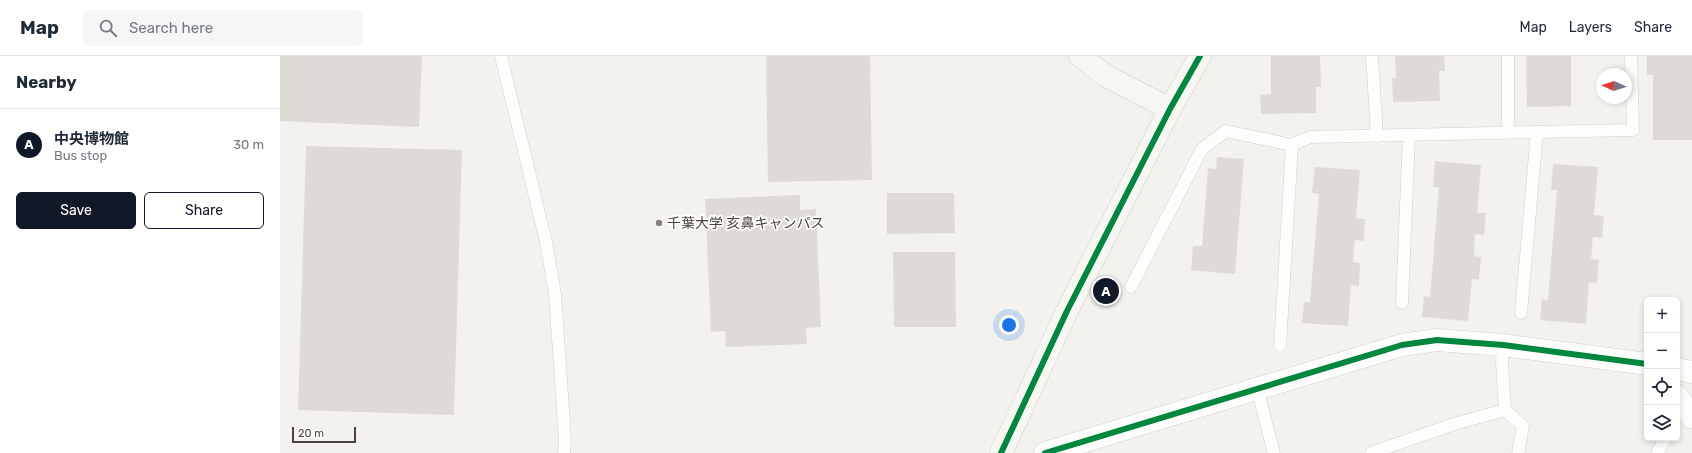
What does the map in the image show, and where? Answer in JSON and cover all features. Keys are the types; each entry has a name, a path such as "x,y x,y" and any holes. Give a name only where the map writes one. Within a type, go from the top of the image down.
{"street":[{"path":"1080,56 1106,76 1170,109"},
{"path":"1001,453 1067,311 1170,109 1200,56"},
{"path":"1045,453 1070,450 1257,388 1402,345 1437,340 1503,345 1644,364"},
{"path":"1680,370 1692,372"}],"lane":[{"path":"501,56 546,242 555,294 565,439 564,453"},
{"path":"1372,56 1377,136"},
{"path":"1508,56 1508,132"},
{"path":"1131,287 1202,148 1226,131 1292,145 1310,137 1633,130 1631,56"},
{"path":"1521,313 1537,132"},
{"path":"1402,303 1409,135"},
{"path":"1280,346 1292,145"},
{"path":"1503,345 1502,362 1505,410 1523,426 1518,453"},
{"path":"1257,388 1274,453"},
{"path":"1371,453 1454,424 1505,410"},
{"path":"1657,453 1664,441"}],"building":[{"path":"280,56 422,56 419,127 280,121"},
{"path":"766,56 870,56 872,180 768,182"},
{"path":"1271,56 1320,56 1321,87 1316,87 1316,113 1261,114 1260,95 1271,94"},
{"path":"1395,56 1444,56 1445,71 1439,71 1440,101 1393,102 1392,78 1396,78"},
{"path":"1526,56 1571,56 1571,106 1527,107"},
{"path":"1647,56 1692,56 1692,140 1653,140 1653,75 1647,75"},
{"path":"306,146 462,150 454,415 298,410"},
{"path":"1217,157 1244,159 1235,274 1191,270 1193,246 1202,246 1208,168 1216,169"},
{"path":"1435,161 1481,165 1477,213 1486,213 1484,235 1475,234 1474,256 1481,257 1479,280 1472,279 1468,321 1422,317 1424,296 1430,297 1439,187 1433,187"},
{"path":"1553,164 1598,167 1594,215 1604,216 1602,238 1593,237 1591,259 1599,260 1597,283 1589,282 1586,324 1540,320 1542,299 1548,300 1557,190 1551,190"},
{"path":"1315,167 1360,170 1356,218 1365,219 1364,241 1355,240 1353,262 1360,263 1359,286 1351,285 1348,326 1302,323 1304,302 1310,302 1319,194 1312,193"},
{"path":"887,193 954,193 955,233 887,234"},
{"path":"800,195 800,210 816,209 821,327 806,328 807,344 726,347 725,331 711,332 705,199"},
{"path":"893,252 955,252 956,327 894,327"}],"cycle path":[{"path":"1001,453 1067,311 1170,109 1200,56"},
{"path":"1045,453 1402,345 1437,340 1503,345 1644,364"}],"place":[{"name":"千葉大学 亥鼻キャンパス","path":"659,223"},
{"name":"中央博物館","path":"1106,291"}]}
